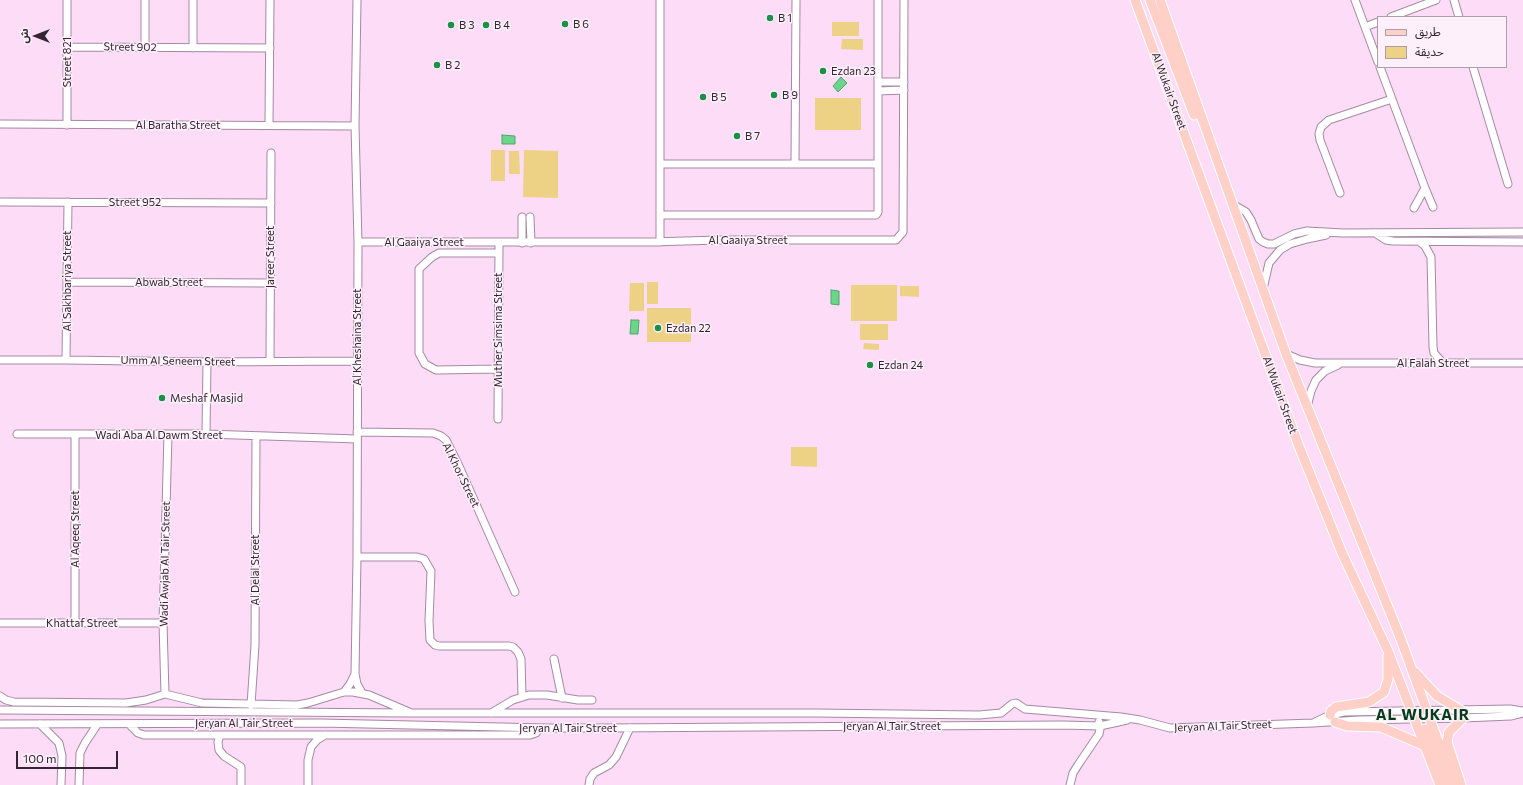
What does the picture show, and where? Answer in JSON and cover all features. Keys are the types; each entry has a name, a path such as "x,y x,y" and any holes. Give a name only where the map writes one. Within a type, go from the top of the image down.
{"main road":[{"name":"Al Wukair Street","path":"1135,0 1300,449 1342,553 1454,785"},
{"path":"1150,0 1188,101 1206,132"},
{"name":"Al Wukair Street","path":"1160,0 1286,354 1412,670 1421,716 1424,746 1436,780 1440,785"},
{"path":"1388,651 1388,679 1384,692 1369,702 1336,707 1331,711 1333,718 1347,726 1381,727 1424,746"},
{"path":"1412,670 1437,696 1463,715 1449,732 1447,742 1461,785"},
{"path":"1421,716 1447,785"}],"street":[{"name":"Street 821","path":"67,0 67,125"},
{"path":"145,0 145,47"},
{"path":"193,0 193,48"},
{"path":"270,0 270,125"},
{"name":"Al Kheshaina Street","path":"357,0 356,126 358,242 355,674 357,684 362,693"},
{"path":"660,0 660,242"},
{"path":"796,0 796,164"},
{"path":"660,215 874,216 878,212 878,0"},
{"name":"Al Gaaiya Street","path":"358,242 531,243 720,240 896,240 903,232 904,0"},
{"path":"1355,0 1377,59"},
{"path":"1394,16 1436,0"},
{"path":"1454,0 1459,16"},
{"path":"1365,27 1377,22"},
{"name":"Street 902","path":"68,47 270,48"},
{"path":"1380,68 1425,188 1434,207"},
{"path":"1473,68 1508,184"},
{"path":"878,82 904,82"},
{"path":"878,91 904,90"},
{"path":"1340,192 1320,140 1319,134 1321,127 1329,120 1392,99"},
{"name":"Al Baratha Street","path":"0,124 356,126"},
{"name":"Jareer Street","path":"270,362 271,153"},
{"path":"660,164 878,164"},
{"path":"1414,208 1425,188"},
{"name":"Street 952","path":"0,202 271,203"},
{"name":"Al Sakhbariya Street","path":"66,360 68,202"},
{"path":"1232,204 1241,209 1249,217 1259,239 1265,244 1274,244 1288,236 1307,232 1523,232"},
{"path":"522,217 522,243"},
{"path":"530,217 531,243"},
{"path":"1490,242 1503,232"},
{"path":"1263,290 1269,263 1280,250 1290,244 1307,239 1343,233"},
{"path":"1375,233 1386,240 1420,242 1523,242"},
{"name":"Muther Simsima Street","path":"498,419 499,242"},
{"path":"1420,242 1431,257 1433,347 1434,353 1442,362"},
{"path":"1431,257 1442,242"},
{"path":"498,369 436,370 425,364 419,353 419,269 432,257 439,253 499,253"},
{"name":"Abwab Street","path":"68,282 270,283"},
{"name":"Al Falah Street","path":"1286,354 1308,362 1523,363"},
{"name":"Umm Al Seneem Street","path":"0,360 207,362 357,361"},
{"path":"206,434 207,362"},
{"name":"Al Falah Street","path":"1308,407 1311,391 1316,380 1325,370 1342,363"},
{"name":"Al Khor Street","path":"301,436 434,433 441,436 446,440 458,464 514,592"},
{"name":"Wadi Aba Al Dawm Street","path":"17,434 206,434 301,436"},
{"name":"Al Aqeeq Street","path":"75,434 75,623"},
{"name":"Wadi Awjab Al Tair Street","path":"165,694 163,623 168,434"},
{"name":"Al Delal Street","path":"251,705 255,645 256,436"},
{"path":"357,557 417,557 424,559 431,570 430,640 435,645 509,646 517,650 521,656 522,696"},
{"name":"Khattaf Street","path":"0,624 163,623"},
{"path":"554,659 562,698"},
{"path":"344,692 355,674"},
{"name":"Jeryan Al Tair Street","path":"165,694 196,703 251,705 303,704 344,692 362,693 411,713"},
{"path":"0,696 6,700 14,702 126,703 146,700 165,694"},
{"path":"491,713 522,696 540,694 578,700 592,700"},
{"name":"Jeryan Al Tair Street","path":"0,710 978,715 1001,713 1016,703 1025,709 1095,716 1121,716 1170,728 1313,723 1333,718 1359,720 1421,716 1516,715 1523,712"},
{"path":"1009,708 1008,718 1010,725"},
{"path":"72,710 72,724"},
{"path":"1070,785 1073,773 1099,734 1100,726 1095,716"},
{"name":"Jeryan Al Tair Street","path":"0,724 97,725 321,723 540,728 1010,725 1100,726 1122,720 1135,719"},
{"path":"40,724 59,743 62,756 61,785"},
{"path":"129,724 135,731 144,735 530,735 540,728"},
{"path":"79,785 80,753 85,742 97,725"},
{"path":"458,726 458,735"},
{"path":"590,785 594,773 609,764 616,757 630,728"},
{"path":"220,735 218,742 219,750 224,756 241,767 241,785"},
{"path":"303,735 311,747"},
{"path":"308,785 308,760 311,747 317,740 325,735"}],"green space":[{"path":"832,22 859,22 859,36 832,36"},
{"path":"842,39 863,39 863,50 841,49"},
{"path":"815,98 861,98 861,130 815,130"},
{"path":"491,150 505,150 505,181 491,181"},
{"path":"524,150 558,151 558,198 523,197"},
{"path":"509,151 519,151 520,174 509,174"},
{"path":"647,282 658,282 658,304 647,304"},
{"path":"630,283 644,283 644,311 629,311"},
{"path":"851,285 897,285 897,321 851,321"},
{"path":"900,286 919,286 919,297 900,296"},
{"path":"647,308 691,308 691,342 647,342"},
{"path":"860,324 888,324 888,340 860,340"},
{"path":"864,343 879,344 879,350 863,349"},
{"path":"791,447 817,447 817,467 791,466"}],"shaded area":[{"path":"841,77 847,83 838,92 833,86"},
{"path":"502,135 515,136 515,144 502,144"},
{"path":"831,290 839,291 839,305 831,304"},
{"path":"631,320 639,320 638,334 630,334"}],"place":[{"name":"B 1","path":"770,18"},
{"name":"B 6","path":"565,24"},
{"name":"B 3","path":"451,25"},
{"name":"B 4","path":"486,25"},
{"name":"B 2","path":"437,65"},
{"name":"Ezdan 23","path":"823,71"},
{"name":"B 9","path":"774,95"},
{"name":"B 5","path":"703,97"},
{"name":"B 7","path":"737,136"},
{"name":"Ezdan 22","path":"658,328"},
{"name":"Ezdan 24","path":"870,365"},
{"name":"Meshaf Masjid","path":"162,398"}],"district":[{"name":"AL WUKAIR","path":"1423,715"}]}
